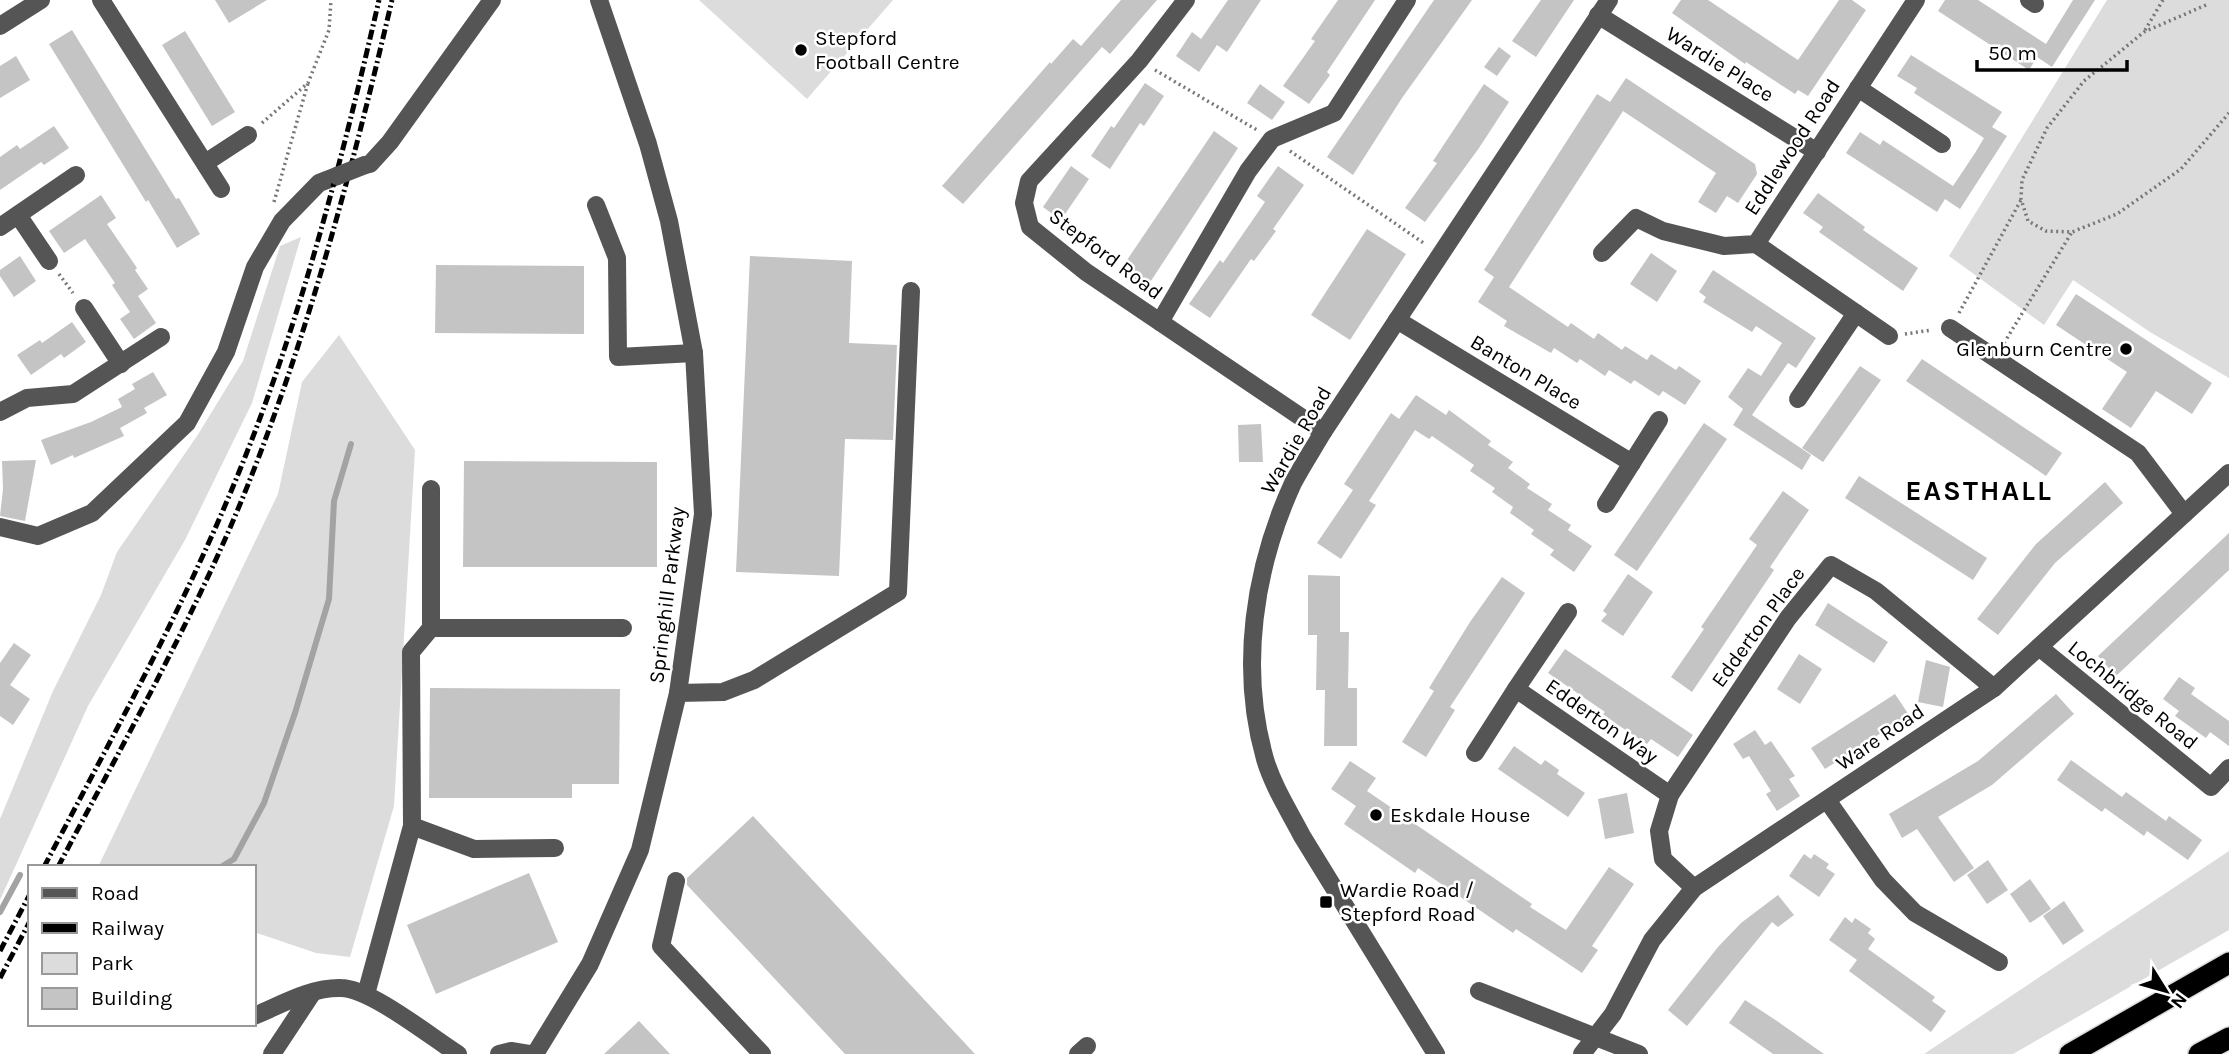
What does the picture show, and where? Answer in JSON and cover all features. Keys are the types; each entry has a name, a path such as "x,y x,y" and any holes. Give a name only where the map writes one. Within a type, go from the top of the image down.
{"highway":[{"path":"2070,1054 2229,963"},
{"path":"2199,1054 2229,1038"}],"street":[{"path":"0,26 41,0"},
{"path":"101,0 221,189"},
{"path":"0,527 38,536 92,513 187,423 226,352 255,267 282,221 319,183 370,164 390,142 492,0"},
{"name":"Springhill Parkway","path":"535,1054 590,964 640,850 678,693 703,514 694,353 669,220 648,144 599,0"},
{"name":"Stepford Road","path":"1186,0 1139,61 1029,181 1024,203 1030,227 1086,272 1323,432"},
{"path":"1160,322 1248,171 1272,139 1334,113 1408,0"},
{"name":"Eddlewood Road","path":"1602,253 1636,218 1663,231 1724,246 1756,244 1916,0"},
{"name":"Wardie Place","path":"1604,8 1816,152"},
{"name":"Wardie Road","path":"1436,1054 1282,799 1266,761 1256,720 1253,680 1253,632 1261,580 1268,550 1294,481 1323,432 1604,8"},
{"path":"1858,88 1942,144"},
{"path":"205,163 248,135"},
{"path":"0,227 76,175"},
{"path":"596,205 617,258 618,357 694,353"},
{"path":"18,215 49,261"},
{"path":"1756,244 1889,336"},
{"path":"678,693 723,692 754,680 898,592 911,291"},
{"path":"83,308 121,364"},
{"path":"1798,399 1856,313"},
{"name":"Banton Place","path":"1397,320 1632,463"},
{"path":"1950,328 2137,453 2184,514"},
{"path":"0,412 27,397 73,394 161,337"},
{"path":"1606,504 1659,420"},
{"name":"Ware Road","path":"1582,1054 1613,1014 1652,940 1694,888 1994,688 2229,473"},
{"path":"366,994 412,826 411,652 431,628 431,489"},
{"name":"Edderton Place","path":"1694,888 1662,859 1659,831 1670,795 1788,618 1832,565 1876,591 1994,688"},
{"name":"Edderton Way","path":"1567,612 1516,689 1670,795"},
{"path":"431,628 622,628"},
{"name":"Lochbridge Road","path":"2039,647 2211,787 2229,768"},
{"path":"1475,753 1516,689"},
{"path":"1827,800 1883,880 1915,913 1999,962"},
{"path":"412,826 474,849 555,848"},
{"path":"676,881 660,946 762,1054"},
{"path":"256,1015 313,992 342,988 366,994 458,1054"},
{"path":"1479,991 1639,1054"},
{"path":"272,1054 313,992"},
{"path":"499,1054 511,1051 529,1054"}],"path":[{"path":"274,202 308,83 330,30 331,0"},
{"path":"2144,32 2163,0"},
{"path":"2206,5 2144,32 2084,81 2047,128 2022,180 2021,199 2028,221 2046,231 2073,232 2117,214 2180,169 2229,113"},
{"path":"1139,61 1272,139 1441,255"},
{"path":"248,135 308,83"},
{"path":"1889,336 1950,328 2021,199"},
{"path":"1995,357 2073,232"},
{"path":"49,261 83,308"}],"green space":[{"name":"Stepford Football Centre","path":"699,0 893,0 807,99"},
{"path":"2107,0 2229,0 2229,378 2150,332 2073,280 2044,325 1949,256"},
{"path":"301,237 252,403 185,540 88,706 0,900 0,819 53,691 101,595 117,552 197,436 243,361 280,246"},
{"path":"339,335 415,450 394,806 350,957 316,953 256,933 256,865 99,865 278,494 302,382"},
{"path":"2229,851 2229,930 2013,1054 1924,1054"}],"building":[{"path":"215,0 267,0 229,23"},
{"path":"1121,0 1157,0 1110,54 1102,47 963,204 942,186 1050,62 1051,64 1073,39 1081,46"},
{"path":"1228,0 1261,0 1227,52 1217,45 1199,72 1176,56 1192,32 1201,39"},
{"path":"1338,0 1375,0 1327,72 1330,75 1309,104 1283,86 1315,41 1311,39"},
{"path":"1434,0 1472,0 1402,98 1353,175 1327,157"},
{"path":"1541,0 1574,0 1536,57 1512,41"},
{"path":"1681,0 1708,0 1798,60 1839,0 1852,0 1866,10 1808,96 1798,90 1795,94 1746,62 1745,64 1672,13"},
{"path":"1945,0 1978,0 2046,44 2073,0 2095,0 2052,67 2037,57 2029,70 1938,11"},
{"path":"72,30 200,234 177,248 49,44"},
{"path":"185,31 235,112 212,126 162,45"},
{"path":"1499,47 1511,56 1497,76 1484,67"},
{"path":"1911,55 2002,112 1992,127 2007,136 1960,209 1945,199 1937,212 1846,153 1860,132 1880,145 1883,140 1953,186 1975,153 1984,138 1914,93 1917,88 1897,76"},
{"path":"16,56 30,80 0,98 0,66"},
{"path":"1626,78 1755,164 1757,174 1738,203 1727,196 1716,213 1698,202 1716,173 1623,111 1509,287 1568,327 1571,323 1594,339 1598,333 1622,350 1625,346 1647,360 1651,354 1676,370 1679,366 1701,381 1685,405 1663,391 1659,396 1634,380 1631,384 1609,370 1605,376 1580,359 1577,363 1554,348 1551,353 1504,326 1507,321 1478,302 1494,277 1484,270 1597,94 1610,102"},
{"path":"1145,83 1164,96 1144,126 1140,123 1110,169 1091,156"},
{"path":"1260,84 1285,102 1272,120 1247,103"},
{"path":"1484,84 1509,102 1425,222 1405,208 1437,163 1433,161"},
{"path":"54,126 69,148 44,165 41,162 0,190 0,157 17,145 20,149"},
{"path":"1214,131 1238,148 1147,287 1121,269"},
{"path":"1071,166 1089,179 1061,220 1043,207"},
{"path":"1278,166 1304,185 1273,229 1276,231 1254,261 1251,259 1210,318 1189,304 1220,260 1223,263 1265,202 1257,196"},
{"path":"1818,193 1865,227 1863,230 1918,268 1903,291 1819,232 1823,227 1803,213"},
{"path":"101,195 116,218 107,224 148,289 138,296 156,323 134,339 120,319 130,312 112,285 115,283 85,239 64,253 49,231"},
{"path":"1367,229 1406,254 1350,340 1311,315"},
{"path":"1651,253 1677,271 1657,302 1630,284"},
{"path":"20,256 36,281 14,297 0,276 0,270"},
{"path":"750,256 852,261 849,343 897,345 893,440 845,439 839,576 736,572"},
{"path":"436,265 584,266 584,334 435,333"},
{"path":"1713,270 1816,338 1796,368 1788,363 1752,415 1811,455 1802,470 1733,425 1743,409 1728,397 1748,368 1761,376 1782,343 1756,326 1752,332 1703,302 1706,297 1699,292"},
{"name":"Glenburn Centre","path":"2076,294 2212,383 2192,414 2156,391 2131,428 2102,409 2127,372 2056,325"},
{"path":"72,322 86,342 64,358 61,354 31,375 17,355 40,340 42,343"},
{"path":"1922,359 2062,453 2046,476 1906,381"},
{"path":"1860,366 1881,380 1823,462 1802,448"},
{"path":"153,372 167,395 144,408 147,413 120,428 124,436 51,465 41,440 91,422 122,407 118,399 135,389 132,384"},
{"path":"1416,395 1446,415 1449,410 1491,441 1488,445 1513,462 1508,468 1530,484 1527,488 1552,504 1548,510 1571,525 1568,530 1592,546 1574,572 1550,555 1554,550 1531,534 1534,530 1510,513 1513,507 1492,492 1495,488 1470,471 1474,465 1432,436 1429,439 1415,430 1369,501 1376,505 1341,559 1317,543 1353,490 1344,484 1391,413 1399,419"},
{"path":"1704,423 1727,439 1637,571 1614,555"},
{"path":"1261,424 1263,462 1239,462 1238,425"},
{"path":"36,460 25,521 0,516 2,461"},
{"path":"464,461 657,462 657,567 463,567"},
{"path":"1859,476 1987,558 1973,580 1845,498"},
{"path":"2105,482 2123,503 2055,563 1998,635 1977,619 2036,544"},
{"path":"1783,491 1809,510 1770,567 1774,570 1692,692 1671,677 1704,629 1701,627 1757,545 1749,539"},
{"path":"2229,533 2229,570 2116,676 2098,656"},
{"path":"1628,574 1653,592 1623,636 1601,621 1607,614 1603,611"},
{"path":"1308,575 1340,576 1340,632 1349,632 1348,688 1357,688 1357,746 1324,746 1325,690 1316,690 1317,635 1308,635"},
{"path":"1502,577 1525,593 1450,707 1455,710 1426,757 1402,742 1434,691 1429,688"},
{"path":"1828,603 1888,642 1874,663 1815,625"},
{"path":"14,643 31,655 10,685 30,699 13,725 0,716 0,663"},
{"path":"1565,649 1693,735 1678,757 1651,739 1647,744 1548,673"},
{"path":"1799,654 1822,669 1800,704 1777,689"},
{"path":"1926,660 1950,667 1943,707 1918,702"},
{"path":"2179,677 2195,688 2191,694 2229,721 2229,746 2210,732 2206,738 2175,716 2179,711 2163,699"},
{"path":"430,688 620,689 619,784 572,784 572,798 429,798"},
{"path":"1895,694 1909,715 1825,769 1811,748"},
{"path":"2056,694 2074,714 1992,785 1938,817 1974,868 1954,882 1917,829 1902,838 1889,814 1978,761"},
{"path":"1755,730 1765,745 1771,741 1795,776 1789,779 1800,796 1777,811 1766,794 1771,791 1749,756 1743,759 1733,744"},
{"path":"1514,746 1541,765 1545,760 1559,770 1557,774 1585,793 1568,817 1498,769"},
{"path":"2071,760 2122,797 2126,792 2166,821 2169,816 2202,840 2188,860 2147,831 2144,836 2105,808 2102,812 2057,780"},
{"path":"1350,761 1376,778 1367,791 1566,930 1609,867 1634,884 1592,946 1598,950 1582,973 1516,929 1513,933 1418,868 1415,873 1344,824 1356,806 1331,789"},
{"path":"1627,793 1634,833 1605,839 1598,799"},
{"path":"753,816 975,1054 845,1054 687,885 687,878"},
{"path":"1804,854 1811,859 1814,854 1829,864 1826,868 1835,874 1819,897 1789,876"},
{"path":"1988,860 2008,890 1987,904 1967,875"},
{"path":"529,873 558,942 436,994 407,925"},
{"path":"2030,879 2051,909 2030,923 2010,894"},
{"path":"1778,895 1794,915 1778,927 1772,922 1687,1026 1668,1010 1718,947 1741,923"},
{"path":"2064,901 2084,931 2063,945 2043,916"},
{"path":"1845,917 1852,923 1855,918 1871,929 1868,933 1875,939 1868,949 1935,997 1932,1001 1946,1011 1931,1032 1849,971 1857,960 1829,940"},
{"path":"1745,1000 1824,1054 1773,1054 1729,1023"},
{"path":"639,1021 670,1054 604,1054"}],"waterway":[{"path":"224,865 234,859 264,803 295,713 329,599 334,501 351,444"},
{"path":"0,912 20,875"}],"railway":[{"path":"45,865 171,622 239,472 301,298 350,120 379,0"},
{"path":"59,865 184,626 251,477 293,360 330,241 392,0"},
{"path":"0,951 28,898"},
{"path":"0,978 28,925"}],"place":[{"name":"Stepford Football Centre","path":"801,50"},
{"name":"Glenburn Centre","path":"2126,349"},
{"name":"Eskdale House","path":"1376,815"},
{"name":"Wardie Road / Stepford Road","path":"1326,902"}],"district":[{"name":"EASTHALL","path":"1979,490"}]}
